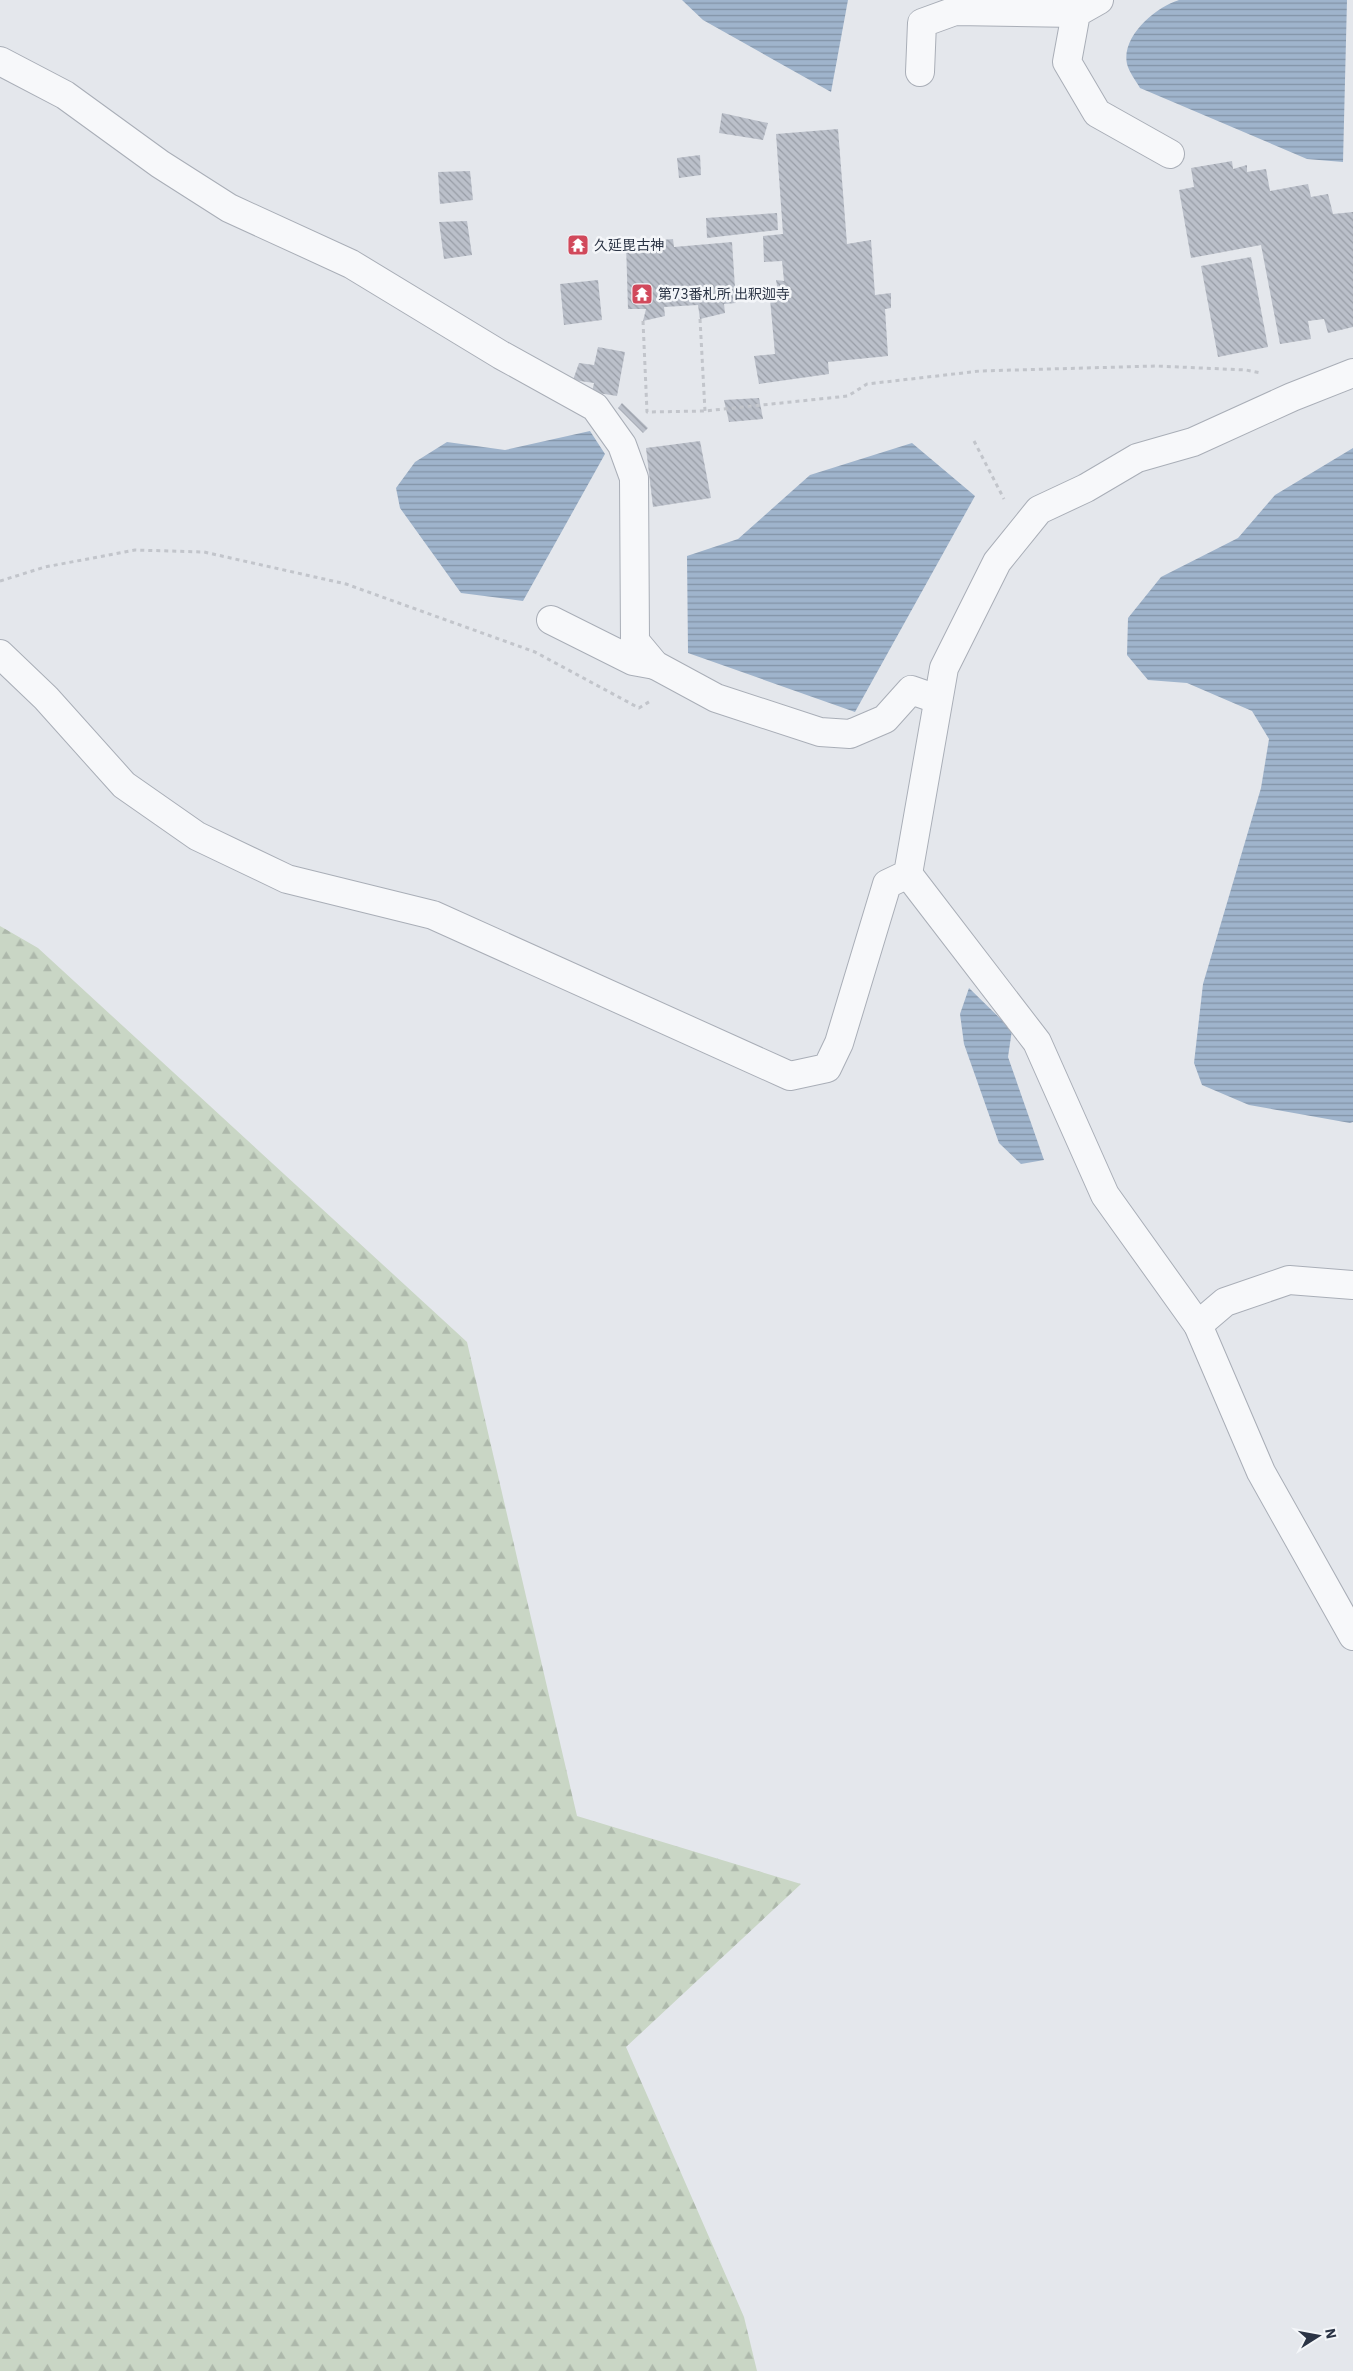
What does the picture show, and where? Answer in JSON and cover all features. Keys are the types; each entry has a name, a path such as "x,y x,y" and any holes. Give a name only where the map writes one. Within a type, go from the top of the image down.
{"street":[{"path":"920,72 922,23 955,11 1087,7 1067,62 1097,113 1170,154"},
{"path":"0,60 65,95 160,164 229,208 351,264 502,355 595,407 622,445 634,478 635,641 655,665"},
{"path":"1353,373 1292,397 1193,442 1137,458 1086,488 1039,510 997,562 944,668 937,699 908,874 1037,1042 1105,1195 1198,1325 1261,1472 1353,1636"},
{"path":"551,620 634,661 655,665 716,698 820,732 850,734 885,719 911,690 937,699"},
{"path":"0,654 46,698 124,785 197,836 287,878 434,915 790,1076 827,1068 839,1043 887,884 908,874"},
{"path":"1198,1325 1225,1302 1290,1280 1353,1285"}],"path":[{"path":"700,319 705,411"},
{"path":"644,321 647,412 705,411 848,396 867,384 980,371 1156,366 1246,370 1263,373"},
{"path":"0,581 46,567 135,550 204,552 346,584 536,652 639,708 684,681"}],"green space":[{"path":"0,926 38,948 467,1342 577,1816 801,1884 626,2047 744,2317 757,2371 0,2371"}],"water":[{"path":"682,0 848,0 831,92 703,20"},
{"path":"1179,0 1347,0 1343,162 1307,159 1140,88 1127,64 1129,43 1142,24 1151,16 1160,9"},
{"path":"590,431 605,454 523,601 461,593 400,508 396,488 415,462 447,442 505,450"},
{"path":"912,443 975,496 855,712 688,653 687,556 738,539 810,475"},
{"path":"1353,448 1353,1122 1350,1123 1249,1105 1202,1085 1194,1063 1203,984 1261,788 1269,739 1252,711 1187,683 1148,680 1127,655 1128,618 1161,577 1238,538 1275,495"},
{"path":"969,988 1012,1030 1008,1057 1044,1160 1021,1164 999,1143 964,1044 960,1014"}],"building":[{"path":"722,113 768,123 763,140 719,133"},
{"path":"838,129 847,244 871,240 875,295 891,293 891,308 885,309 888,356 828,362 829,374 759,384 754,356 775,354 770,299 779,297 776,280 784,281 782,261 764,262 763,236 783,234 776,134"},
{"path":"700,155 701,175 679,178 677,158"},
{"path":"1232,161 1233,169 1247,165 1247,172 1266,169 1270,191 1308,184 1311,197 1328,194 1333,214 1353,212 1353,327 1328,333 1324,319 1308,321 1311,339 1280,344 1261,245 1191,258 1179,190 1194,187 1191,168"},
{"path":"470,171 473,200 440,204 438,172"},
{"path":"777,213 778,230 707,238 706,218"},
{"path":"467,221 472,255 444,259 439,222"},
{"path":"673,239 674,247 732,242 736,303 724,304 725,313 700,319 698,305 664,307 665,316 643,321 646,309 628,309 626,243"},
{"path":"1251,257 1268,347 1218,357 1201,266"},
{"path":"598,280 602,320 564,325 560,284"},
{"path":"598,347 625,352 617,396 592,392 594,383 573,380 579,363 594,365"},
{"path":"759,398 763,419 729,422 724,400"},
{"path":"622,403 648,428 643,433 618,408"},
{"path":"700,441 711,498 653,507 646,448"}],"place":[{"name":"久延毘古神","path":"578,245"},
{"name":"第73番札所 出釈迦寺","path":"642,294"}]}
